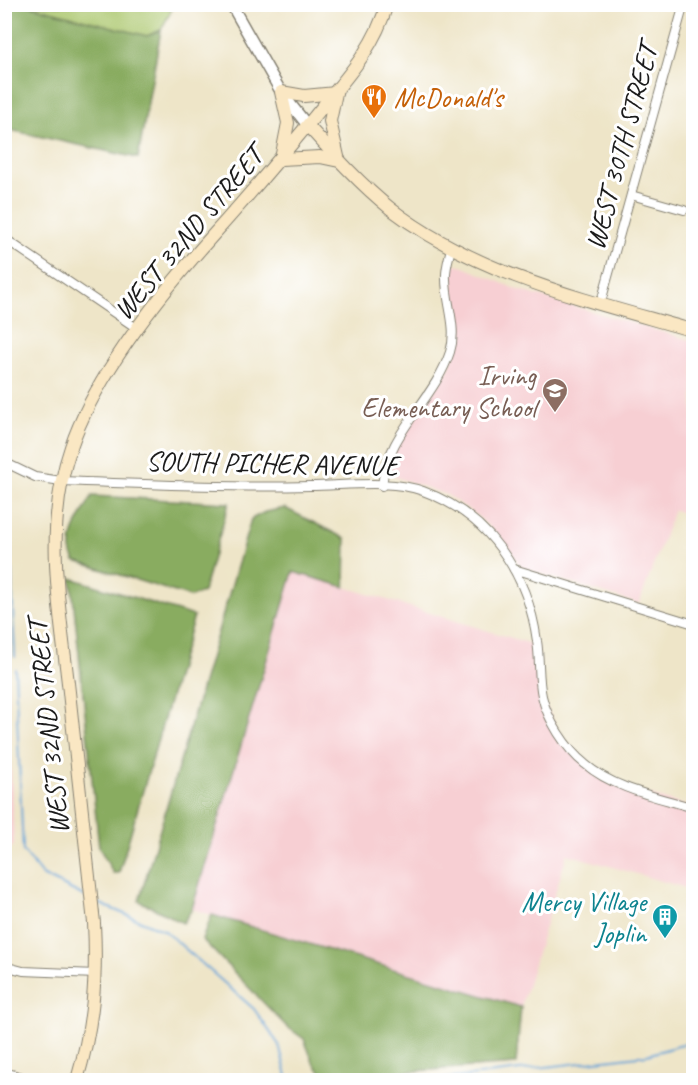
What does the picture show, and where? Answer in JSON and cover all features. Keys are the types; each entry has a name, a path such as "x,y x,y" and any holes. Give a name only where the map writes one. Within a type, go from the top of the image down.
{"main road":[{"name":"WEST 32ND STREET","path":"77,1080 89,1037 96,974 94,923 55,572 55,524 61,482 71,446 88,406 138,329 201,249 336,93 374,41 387,4"},
{"path":"281,93 304,96 336,93 330,121 339,161 320,157 281,159 288,123 281,93"},
{"path":"308,126 339,161 392,210 451,248 511,274 693,331"}],"street":[{"path":"231,4 281,93 308,126"},
{"name":"WEST 30TH STREET","path":"601,302 684,4"},
{"path":"631,195 684,210"},
{"path":"4,238 138,329"},
{"path":"382,486 390,449 439,375 451,351 453,326 446,279 451,248"},
{"name":"SOUTH PICHER AVENUE","path":"4,462 35,477 61,482 382,486 421,490 447,501 467,514 494,537 524,584 537,639 542,696 559,734 585,764 594,770 627,788 693,808"},
{"path":"514,569 693,624"},
{"path":"4,966 23,971 96,974"},
{"path":"692,1080 693,1070"},
{"path":"4,1072 34,1080"}],"shaded area":[{"name":"Irving Elementary School","path":"452,264 457,264 518,290 693,341 693,516 674,510 639,604 522,568 502,539 475,514 447,495 390,475 393,450 448,370 455,351 457,328 450,271"},
{"path":"293,571 538,646 542,697 559,734 585,764 627,788 693,808 693,890 567,854 521,1007 192,909"},
{"path":"4,595 14,845 5,853 4,853"}],"green space":[{"path":"5,4 27,5 147,36 161,30 138,158 5,129"},
{"path":"27,5 174,5 161,30 147,36"},
{"path":"92,496 229,503 203,592 191,597 75,561 71,545 72,536"},
{"path":"285,508 346,539 345,587 293,572 192,909 183,923 139,901 251,519 265,512"},
{"path":"71,578 194,616 119,873 113,873 99,847"},
{"path":"212,915 521,1007 516,1064 330,1077 321,1073 313,1062 304,1039 286,1026 202,939"}],"waterway":[{"path":"4,397 6,457"},
{"path":"7,470 15,657"},
{"path":"15,669 23,851 42,875 84,896"},
{"path":"98,903 165,931 254,1009 279,1045 288,1080"},
{"path":"437,1080 647,1055 688,1043"}],"place":[{"name":"McDonald's","path":"374,120"},
{"name":"Irving Elementary School","path":"555,414"},
{"name":"Mercy Village Joplin","path":"665,940"}]}
